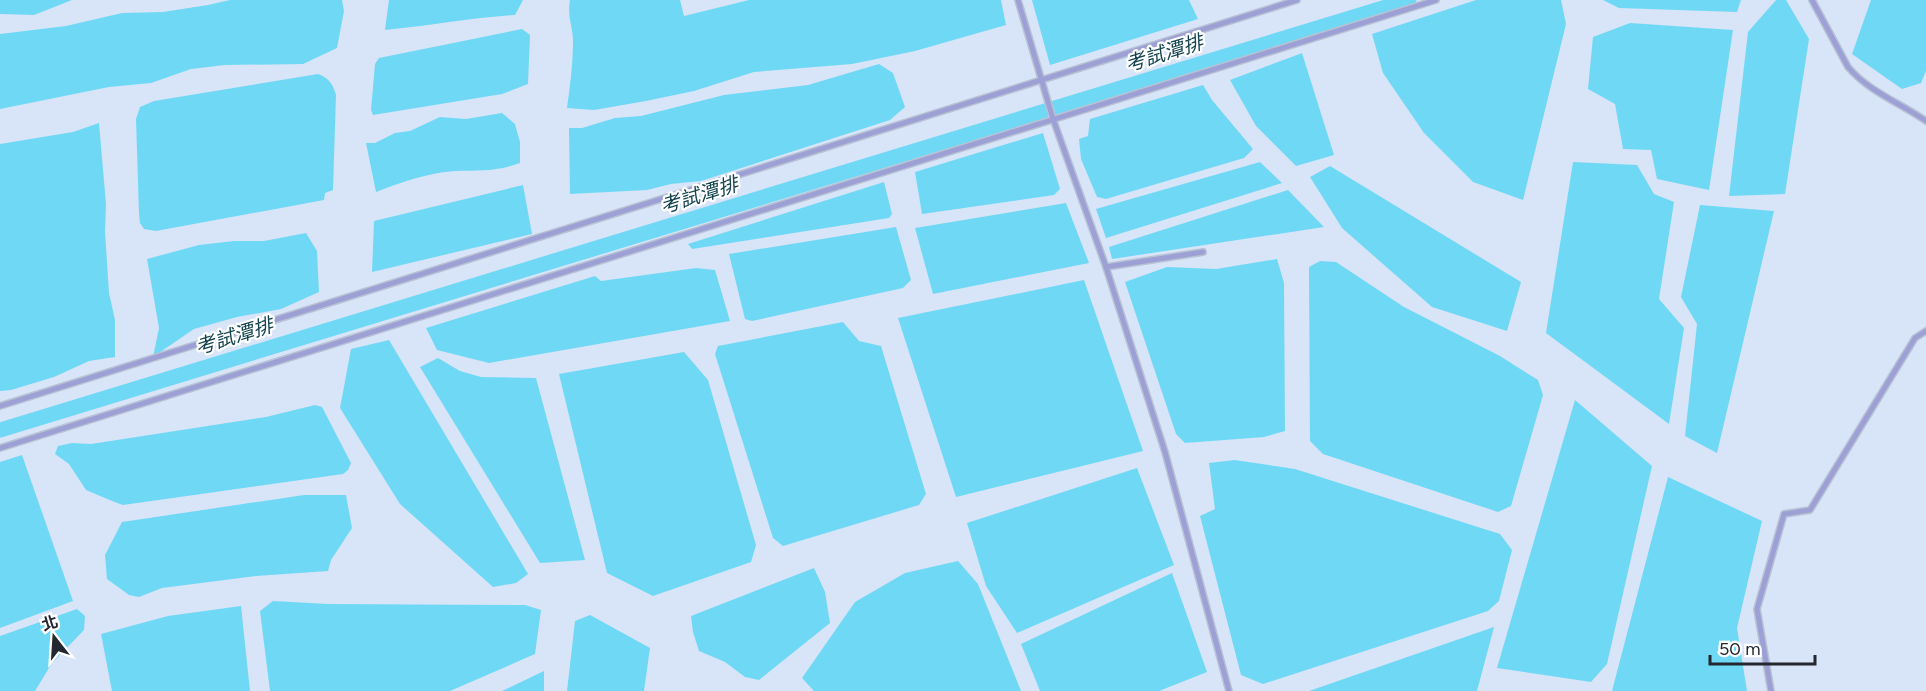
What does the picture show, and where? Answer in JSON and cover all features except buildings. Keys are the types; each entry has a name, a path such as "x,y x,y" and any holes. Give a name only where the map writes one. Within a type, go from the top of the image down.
{"lane":[{"path":"1018,0 1052,116 1106,267 1165,452 1229,691"},
{"path":"0,406 1043,82 1297,0"},
{"path":"0,448 1052,116 1436,0"},
{"path":"1812,0 1848,67 1855,75 1888,99 1926,121"},
{"path":"1106,267 1203,252"},
{"path":"1771,691 1757,609 1784,514 1810,510 1915,338 1926,331"}],"water":[{"path":"0,0 72,0 34,15 0,14"},
{"path":"230,0 342,0 344,11 337,48 303,64 225,65 191,69 151,83 109,87 0,109 0,34 66,26 122,13 163,12"},
{"path":"389,0 523,0 515,15 385,30"},
{"path":"570,0 680,0 684,16 749,0 1001,0 1006,25 915,51 852,64 754,72 694,91 594,110 567,108 573,50"},
{"path":"1032,0 1189,0 1198,19 1050,65"},
{"path":"1476,0 1561,0 1566,24 1523,200 1473,182 1424,133 1383,73 1372,34"},
{"path":"1603,0 1741,0 1737,12 1619,8"},
{"path":"1776,0 1786,0 1809,39 1785,194 1729,196 1748,32"},
{"path":"1871,0 1926,0 1926,71 1921,83 1902,89 1852,54"},
{"path":"1630,23 1733,30 1709,190 1657,179 1651,150 1623,149 1615,104 1588,89 1593,37"},
{"path":"522,29 530,35 528,84 502,94 373,115 371,110 375,64 379,58"},
{"path":"1302,53 1334,155 1296,166 1256,126 1230,80"},
{"path":"879,64 893,73 905,107 890,120 701,181 671,184 647,190 570,194 569,128 582,128 615,118 641,116 724,95 808,85"},
{"path":"318,74 330,82 336,95 333,190 325,193 324,200 156,231 144,229 140,223 139,214 136,119 140,107 154,101"},
{"path":"1203,85 1212,100 1253,149 1244,158 1106,199 1097,197 1081,159 1079,139 1088,136 1090,119"},
{"path":"502,113 515,124 520,142 520,163 495,169 434,174 405,181 376,192 366,143 375,143 395,133 410,131 440,117 466,119"},
{"path":"99,123 106,204 105,232 109,293 115,320 115,357 89,361 54,377 0,391 0,144 73,132"},
{"path":"1043,133 1060,189 1054,195 922,214 915,172"},
{"path":"1260,162 1282,183 1106,238 1096,209"},
{"path":"1573,162 1637,165 1654,194 1674,202 1659,299 1684,328 1669,424 1546,333"},
{"path":"1330,166 1521,282 1507,331 1432,307 1342,228 1310,177"},
{"path":"884,182 892,214 889,218 692,249 688,244"},
{"path":"523,185 532,234 372,272 374,221"},
{"path":"1288,190 1324,227 1112,259 1109,247"},
{"path":"1066,203 1089,263 933,294 915,228"},
{"path":"1700,205 1774,211 1717,453 1685,436 1697,324 1681,297"},
{"path":"896,227 911,280 903,288 752,321 745,319 729,254"},
{"path":"306,233 317,251 319,292 281,309 237,317 194,329 153,357 159,328 147,259 199,245 234,241 264,241"},
{"path":"1277,259 1284,283 1285,431 1264,437 1185,443 1176,434 1125,282 1167,267 1216,269"},
{"path":"1320,261 1336,262 1404,307 1500,356 1538,380 1543,395 1511,506 1498,512 1323,454 1310,441 1309,267"},
{"path":"696,268 715,270 730,321 489,363 437,350 426,328 595,276 601,281"},
{"path":"1084,280 1143,451 956,497 898,318"},
{"path":"843,322 859,341 881,346 926,494 919,505 783,546 773,538 715,354 718,346"},
{"path":"389,340 528,574 516,583 493,587 400,504 340,408 351,349"},
{"path":"684,352 708,380 756,545 751,562 653,596 607,573 559,374"},
{"path":"438,358 460,371 481,377 536,378 585,560 540,563 420,367"},
{"path":"1575,400 1652,466 1607,664 1591,682 1497,668"},
{"path":"315,405 322,407 351,463 343,474 123,505 86,490 69,464 55,454 58,446 72,443 91,444 266,417"},
{"path":"22,455 73,601 0,628 0,462"},
{"path":"1235,460 1295,469 1500,534 1512,550 1499,601 1488,611 1263,684 1241,675 1200,516 1215,509 1209,463"},
{"path":"1137,468 1174,565 1017,633 986,586 967,523"},
{"path":"1668,477 1762,521 1737,628 1747,691 1612,691"},
{"path":"304,495 346,495 352,528 331,560 328,571 256,576 162,588 139,597 129,595 107,579 105,555 122,522"},
{"path":"958,561 978,584 1021,691 814,691 802,678 855,602 905,573"},
{"path":"814,568 825,592 830,623 759,680 745,677 725,662 699,651 691,616"},
{"path":"1172,573 1207,672 1159,691 1040,691 1021,644"},
{"path":"273,601 328,604 525,605 541,610 535,654 450,691 270,691 260,611"},
{"path":"241,606 250,691 112,691 101,634 168,616"},
{"path":"77,609 85,616 84,630 52,663 35,691 0,691 0,636"},
{"path":"590,615 650,648 644,691 567,691 575,621"},
{"path":"1494,627 1477,691 1309,691"},
{"path":"544,671 544,691 502,691"}],"waterway":[{"name":"考試潭排","path":"0,430 1409,0"}]}
